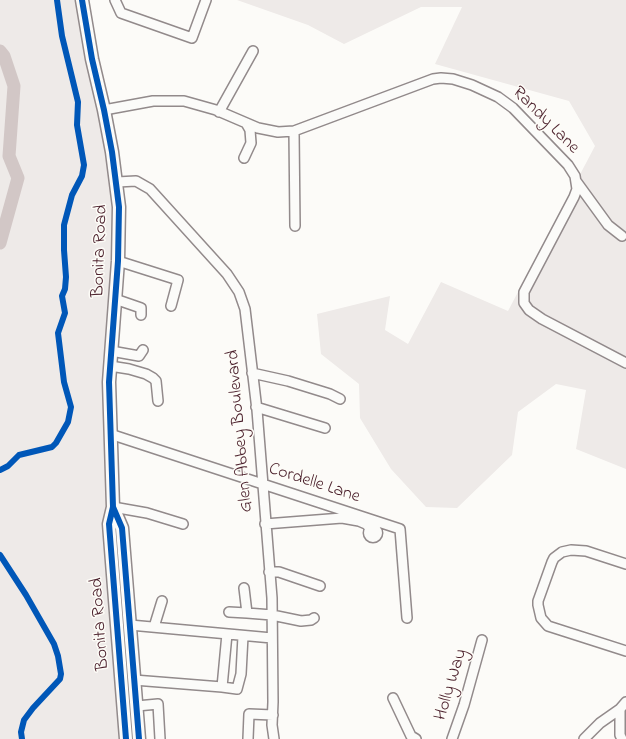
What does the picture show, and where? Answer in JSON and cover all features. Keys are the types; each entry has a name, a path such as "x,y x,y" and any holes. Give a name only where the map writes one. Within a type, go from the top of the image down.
{"main road":[{"name":"Bonita Road","path":"82,0 92,59 104,110 117,182 119,207 118,261 109,382 113,507 109,524 126,739"},
{"name":"Bonita Road","path":"113,507 122,528 139,739"}],"street":[{"path":"116,1 121,13 192,38 206,0"},
{"path":"219,112 253,51"},
{"name":"Randy Lane","path":"104,110 154,100 184,101 219,112 272,132 278,132 294,131 432,79 453,79 472,85 498,97 513,108 568,165 575,176 576,181 577,189 574,197 524,292 524,303 529,310 542,319 626,363"},
{"path":"244,158 251,142 250,130 246,123"},
{"path":"294,131 295,226"},
{"name":"Glen Abbey Boulevard","path":"117,182 136,181 150,189 227,274 240,292 245,309 263,484 272,615 274,739"},
{"path":"576,181 608,225 622,236"},
{"path":"118,261 178,280 171,306"},
{"path":"115,299 141,308 141,315"},
{"path":"112,351 139,356 143,350"},
{"path":"110,366 146,374 153,378 156,381 158,401"},
{"path":"252,373 288,381 330,394 340,399"},
{"path":"256,407 325,428"},
{"name":"Cordelle Lane","path":"110,434 400,529 407,618"},
{"path":"113,507 147,514 183,524"},
{"path":"265,524 342,518 359,521 366,524 370,529"},
{"path":"626,564 586,551 571,550 562,552 552,562 538,601 541,618 548,626 626,651"},
{"path":"269,572 279,572 320,586"},
{"path":"244,588 247,613"},
{"path":"154,627 162,601"},
{"path":"229,612 272,615 301,620 311,620 314,618"},
{"path":"130,625 272,638"},
{"path":"222,687 227,634"},
{"path":"134,680 237,689 241,674 243,636"},
{"name":"Holly Way","path":"452,739 464,704 482,640"},
{"name":"Holly Way","path":"393,698 411,736 416,739"},
{"path":"137,706 158,704 160,739"},
{"path":"584,739 623,705"},
{"path":"622,739 620,735 623,705"},
{"path":"248,739 249,714 273,715"}],"shaded area":[{"path":"0,0 82,0 117,182 110,381 135,739 0,739"},
{"path":"237,0 626,0 626,469 576,449 586,390 556,384 518,412 512,455 457,508 426,507 391,469 360,418 359,384 321,354 317,314 390,296 385,330 408,344 441,282 508,311 595,146 569,101 435,64 462,7 421,7 344,44 308,25"}],"waterway":[{"path":"0,51 4,56 14,86 9,156 18,178 0,243"}],"cycle path":[{"path":"0,470 8,466 19,455 52,447 56,443 68,422 71,407 64,382 58,333 65,313 62,296 65,289 66,277 64,225 72,195 82,176 84,165 77,125 78,102 62,36 57,0"},
{"path":"82,0 92,59 112,152 119,207 118,261 109,382 113,507 109,524 126,739"},
{"path":"113,507 122,528 139,739"},
{"path":"0,555 26,595 54,644 61,674 60,679 24,720 21,732 22,739"}]}
